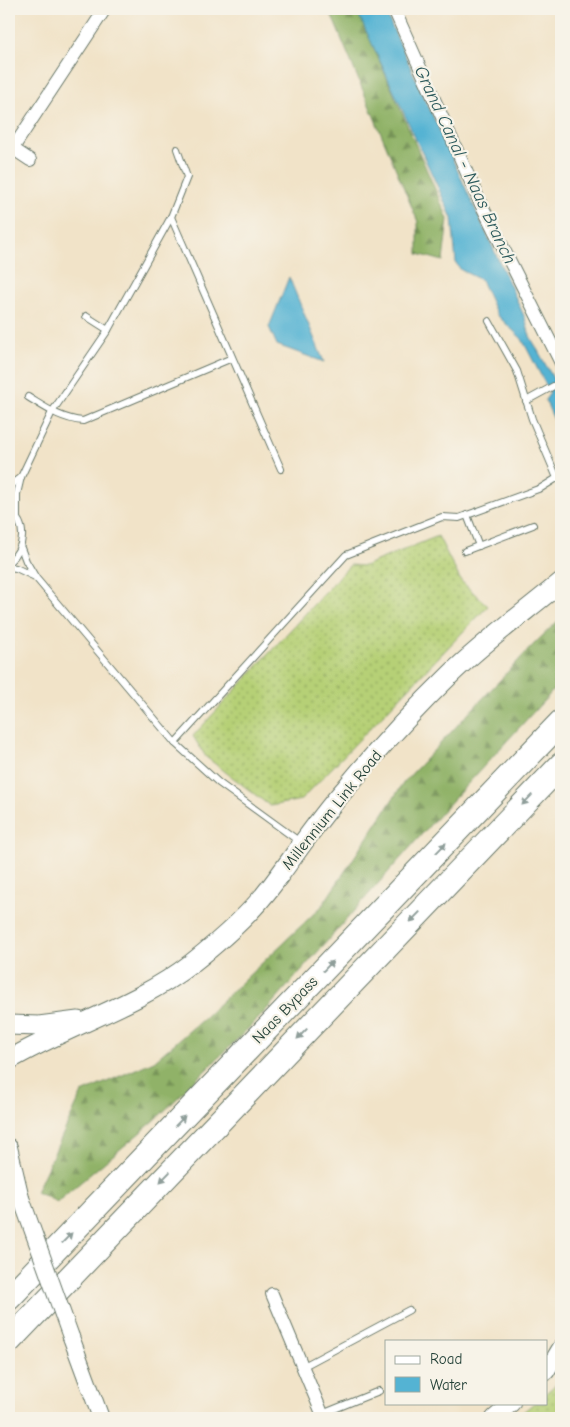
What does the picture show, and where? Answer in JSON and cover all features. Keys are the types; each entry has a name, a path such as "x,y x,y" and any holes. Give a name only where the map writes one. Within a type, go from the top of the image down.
{"highway":[{"name":"Naas Bypass","path":"9,1298 561,722"},
{"name":"Naas Bypass","path":"9,1341 561,765"}],"main road":[{"name":"Millennium Link Road","path":"9,1060 90,1019 132,1002 190,964 210,948 238,923 272,885 301,843 346,787 451,673 561,582"},
{"name":"Millennium Link Road","path":"9,1024 39,1026 90,1019"}],"street":[{"path":"30,160 11,147 105,9"},
{"path":"394,9 479,200 561,363"},
{"path":"9,1147 21,1198 101,1418"},
{"path":"272,1294 323,1416"},
{"path":"548,1369 561,1347"},
{"path":"494,1418 511,1404"}],"lane":[{"path":"9,562 21,548 23,538 17,519 17,494 20,477 52,412 108,330 171,217 187,177 177,149"},
{"path":"171,217 281,468"},
{"path":"86,316 108,330"},
{"path":"176,743 346,555 442,517 459,518 542,488 557,478 516,371 489,321"},
{"path":"28,397 52,412 70,420 83,421 232,358"},
{"path":"526,401 559,383"},
{"path":"9,486 20,477"},
{"path":"9,511 17,519"},
{"path":"466,515 479,546"},
{"path":"466,551 532,525"},
{"path":"21,548 26,562 36,578 176,743 219,782 301,843"},
{"path":"9,568 16,568 36,578"},
{"path":"302,1367 409,1310"},
{"path":"323,1416 379,1391"}],"green space":[{"path":"329,9 357,9 448,219 443,261 418,254 418,222"},
{"path":"438,536 461,581 488,606 301,800 270,806 206,757 193,736 350,565 364,566"},
{"path":"561,618 561,682 430,825 260,1017 154,1121 57,1202 36,1192 82,1093 154,1061 202,1020 322,906 404,782 533,645"},
{"path":"561,1380 561,1418 516,1418 533,1404 548,1404 548,1391"}],"water":[{"path":"356,9 384,9 525,318 530,336 561,393 561,435 545,400 550,393 522,339 497,315 481,280 461,270 456,263 452,218"},
{"path":"289,277 324,362 277,345 269,327"}],"water label":[{"name":"Grand Canal - Naas Branch","path":"465,165"}]}
